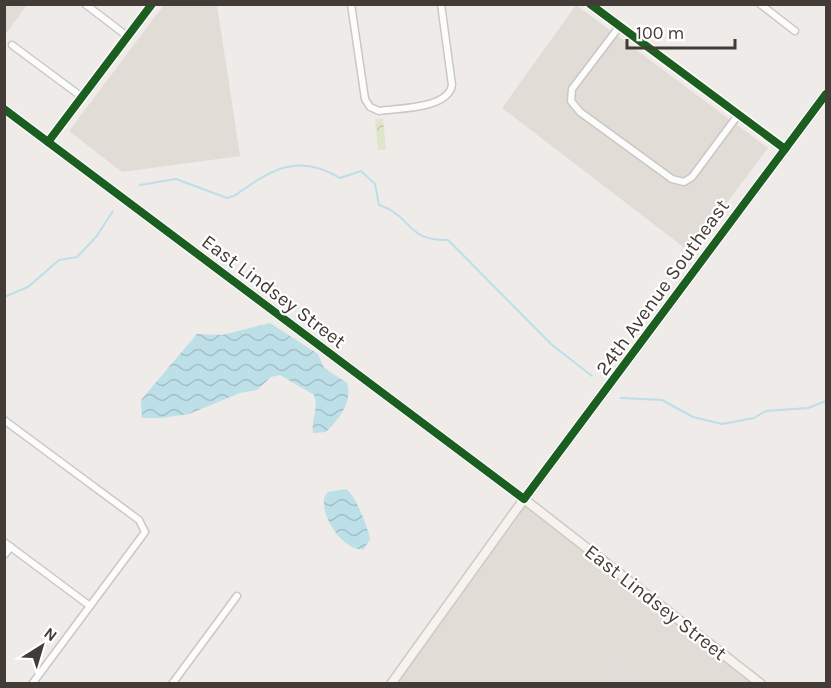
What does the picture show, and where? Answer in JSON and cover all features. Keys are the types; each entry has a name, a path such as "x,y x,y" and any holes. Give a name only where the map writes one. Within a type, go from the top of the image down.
{"street":[{"path":"84,4 127,36"},
{"path":"48,142 152,4"},
{"path":"351,4 365,99 370,107 379,111 440,102 449,94 452,86 441,4"},
{"path":"590,4 784,149"},
{"path":"759,4 795,31"},
{"path":"620,27 571,93 571,101 576,108 672,179 684,182 692,177 738,115"},
{"path":"12,45 82,97"},
{"name":"24th Avenue Southeast","path":"391,684 524,500 826,94"},
{"name":"East Lindsey Street","path":"4,109 524,500 761,684"},
{"path":"4,420 142,523 145,532 32,684"},
{"path":"4,542 90,606"},
{"path":"4,555 11,547"},
{"path":"172,684 237,596"}],"shaded area":[{"path":"4,5 27,5 5,35"},
{"path":"164,5 217,5 240,156 122,172 69,131"},
{"path":"576,5 768,148 690,252 502,108"},
{"path":"524,499 766,683 388,684"},
{"path":"613,664 638,683 609,683 614,677 607,672"}],"green space":[{"path":"375,119 383,119 386,150 378,150"}],"water":[{"path":"270,323 318,354 324,368 347,383 348,397 344,410 326,432 313,433 316,405 314,395 280,375 271,377 257,390 240,393 189,414 142,418 141,400 197,334 222,335"},
{"path":"346,489 357,504 369,534 370,539 364,549 356,549 341,539 334,531 325,512 325,496 328,492"}],"waterway":[{"path":"140,185 176,179 227,198 272,172 297,165 325,170 340,178 361,171 375,184 379,205 398,215 424,237 448,240 551,344 592,376"},
{"path":"4,297 28,287 59,260 77,257 96,237 113,211"},
{"path":"621,398 662,400 693,417 722,424 754,418 766,411 808,408 826,401"}],"cycle path":[{"path":"48,142 152,4"},
{"path":"590,4 785,149"},
{"path":"4,109 524,499 826,94"}]}
